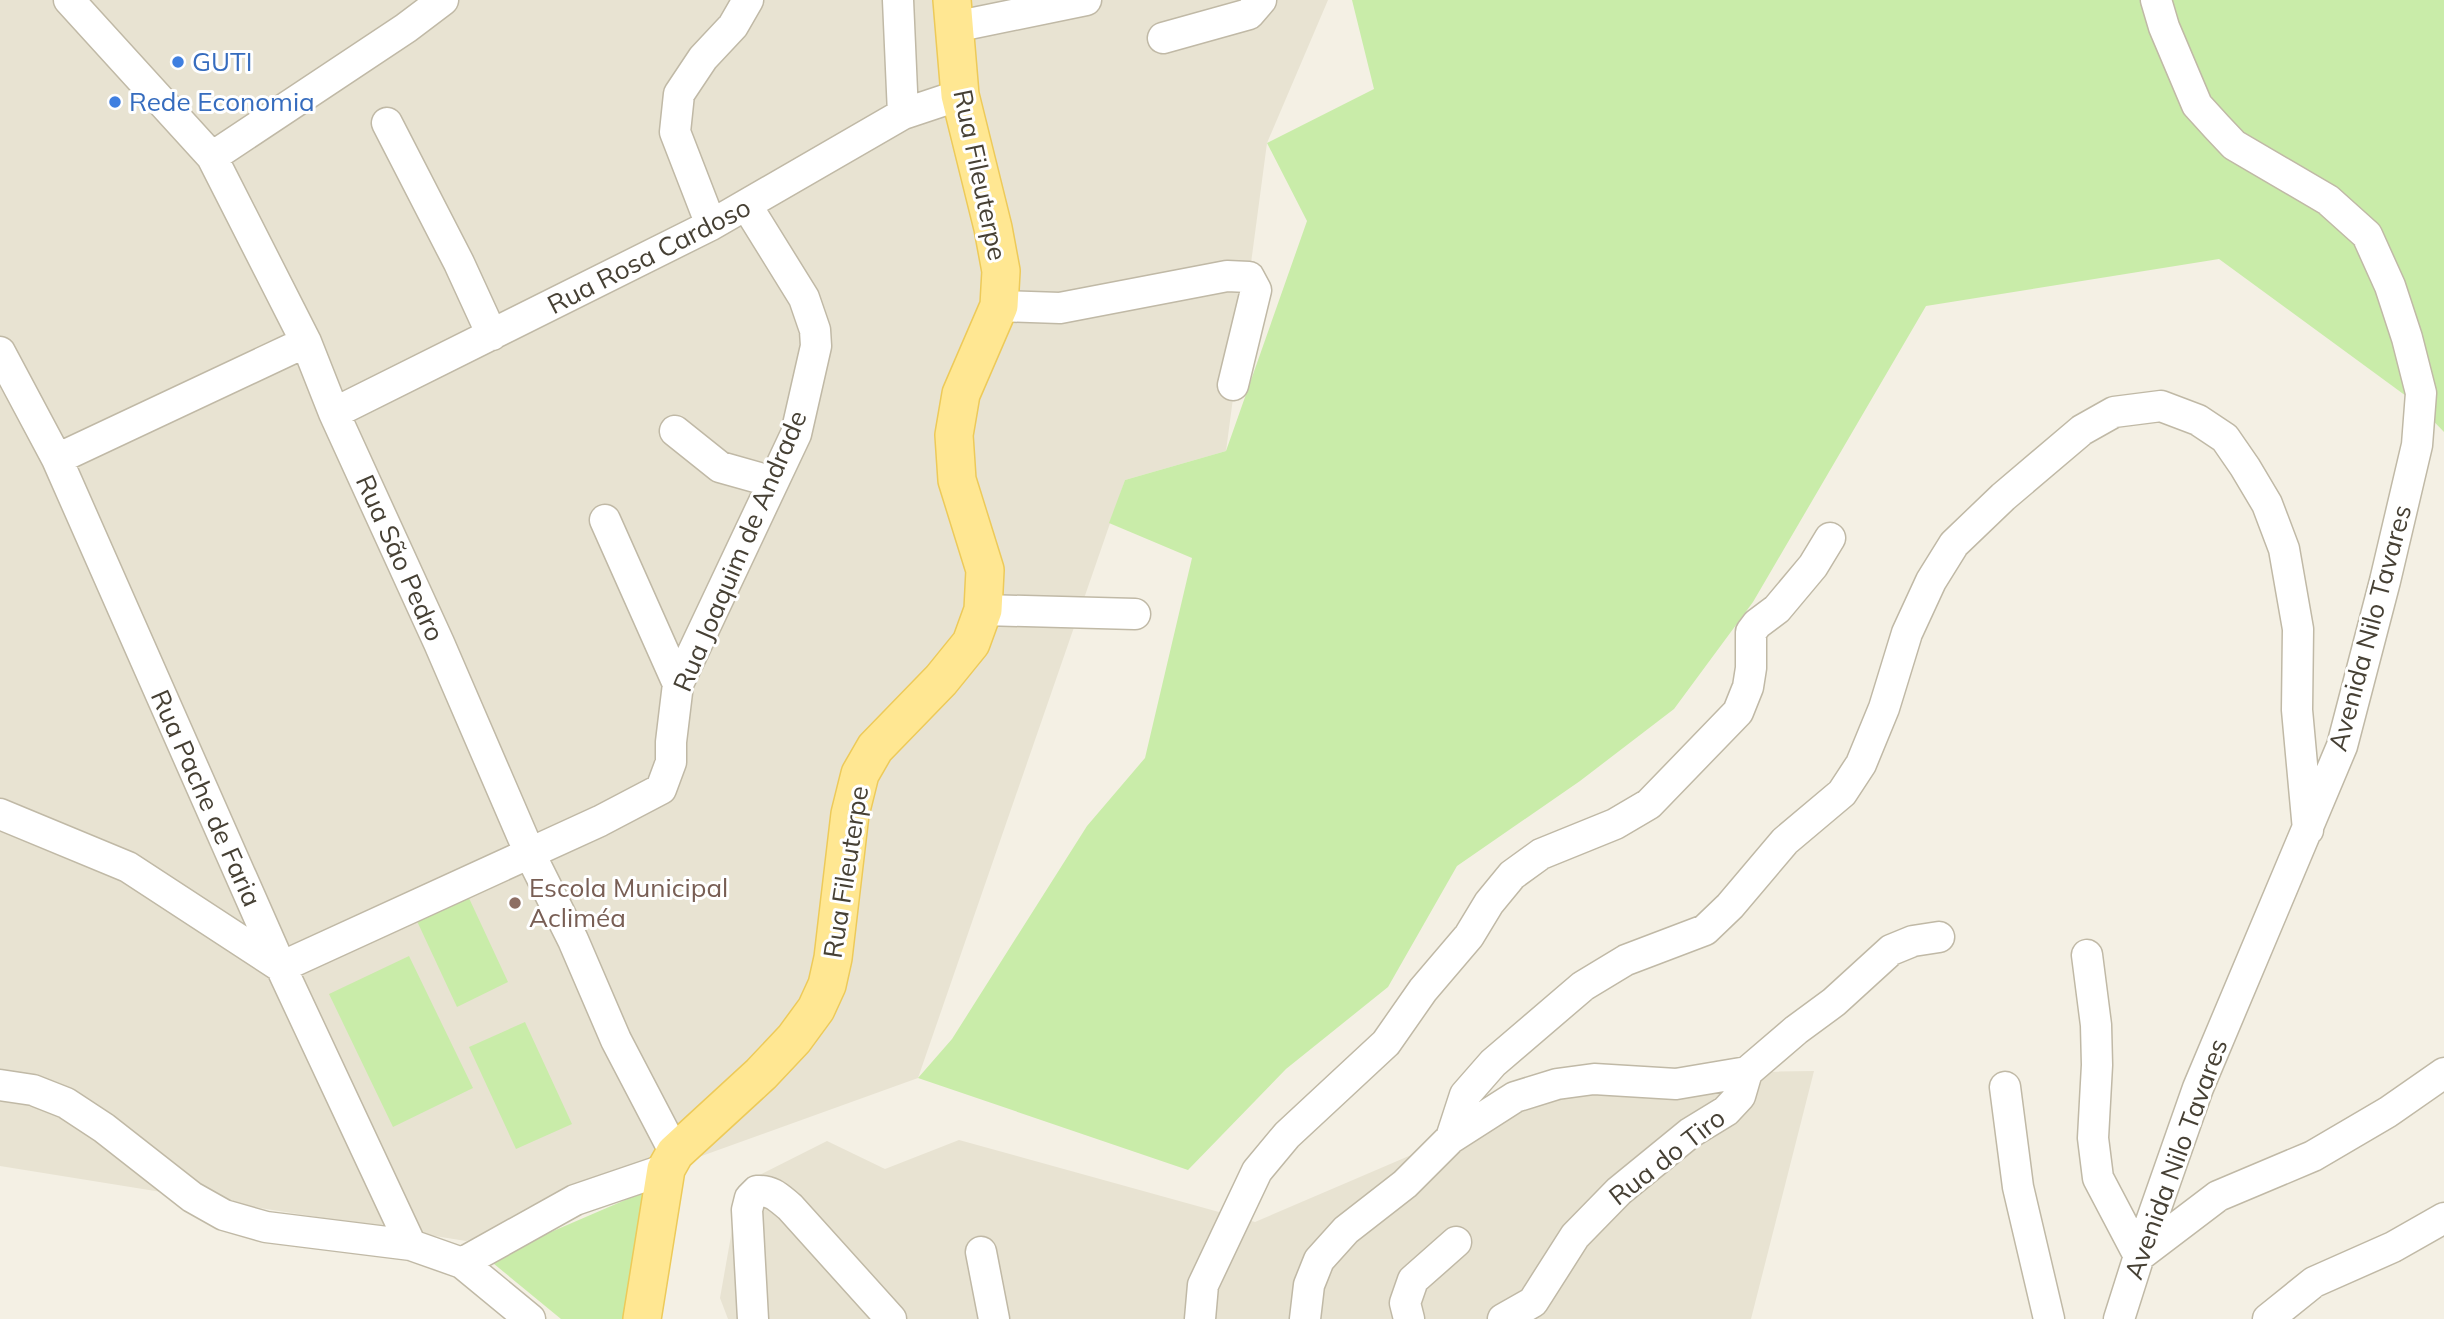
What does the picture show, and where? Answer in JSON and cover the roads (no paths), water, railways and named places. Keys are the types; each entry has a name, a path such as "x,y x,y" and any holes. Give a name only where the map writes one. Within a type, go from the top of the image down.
{"main road":[{"name":"Rua Fileuterpe","path":"671,1161 761,1074 794,1039 816,1009 827,985 833,958 850,814 860,774 876,748 941,680 971,643 983,610 985,570 957,480 954,435 961,394 999,306 1000,271 995,239 960,95 953,14"},
{"path":"642,1319 671,1161"}],"street":[{"name":"Rua São Pedro","path":"69,0 212,157 306,342 334,413 439,643 530,854 573,940 671,1161"},
{"path":"212,157 406,28 443,0"},
{"path":"710,225 675,132 679,94 703,58 733,26 748,0"},
{"path":"898,0 903,114"},
{"path":"953,14 1086,0"},
{"path":"1163,38 1249,14 1261,0"},
{"name":"Avenida Nilo Tavares","path":"2119,1319 2138,1256 2199,1088 2342,746 2417,445 2421,393 2390,286 2367,234 2328,200 2234,145 2197,105 2168,37 2156,0"},
{"name":"Rua Rosa Cardoso","path":"334,413 747,206 903,114 960,95"},
{"path":"387,123 459,263 492,335"},
{"name":"Rua Joaquim de Andrade","path":"281,967 530,854 661,789 671,762 678,684 796,434 816,346 815,330 804,298 747,206"},
{"path":"999,306 1060,307 1227,276 1249,277 1256,290 1233,385"},
{"path":"57,459 306,342"},
{"name":"Rua Pache de Faria","path":"0,352 57,459 281,967 411,1245"},
{"path":"1451,1138 1465,1095 1493,1063 1583,986 1626,960 1706,930 1785,841 1842,793 1861,764 1884,708 1907,633 1931,581 1954,544 2003,497 2082,430 2114,412 2161,406 2198,420 2225,438 2267,504 2284,549 2298,629 2297,710 2308,830"},
{"path":"675,431 720,467 773,482"},
{"path":"605,520 678,684"},
{"path":"1200,1319 1203,1285 1257,1171 1287,1136 1386,1043 1423,990 1469,936 1489,903 1512,875 1541,854 1615,824 1649,804 1738,712 1748,687 1751,632 1777,609 1813,566 1830,538"},
{"path":"983,610 1135,614"},
{"path":"0,814 128,867 281,967"},
{"name":"Rua do Tiro","path":"1503,1319 1537,1310 1575,1236 1619,1191 1660,1156 1726,1111 1740,1096 1747,1072 1834,1002 1891,950 1913,941 1939,937"},
{"path":"2087,955 2096,1025 2093,1138 2098,1178 2138,1256 2218,1196 2313,1156 2388,1112 2444,1073"},
{"path":"1305,1319 1309,1285 1319,1260 1346,1230 1405,1184 1451,1138 1515,1097 1557,1084 1594,1079 1676,1084 1747,1072"},
{"path":"0,1085 33,1090 65,1103 104,1128 192,1197 224,1215 266,1227 411,1245 462,1263 530,1319"},
{"path":"2005,1087 2018,1187 2049,1319"},
{"path":"462,1263 575,1200 671,1161"},
{"path":"753,1319 747,1210 750,1198 757,1191 765,1190 790,1207 891,1319"},
{"path":"2268,1319 2314,1282 2393,1247 2444,1218"},
{"path":"1409,1319 1405,1303 1413,1280 1456,1242"},
{"path":"981,1252 994,1319"}],"place":[{"name":"GUTI","path":"178,62"},
{"name":"Rede Economia","path":"115,102"},
{"name":"Escola Municipal Acliméa","path":"515,903"}]}
